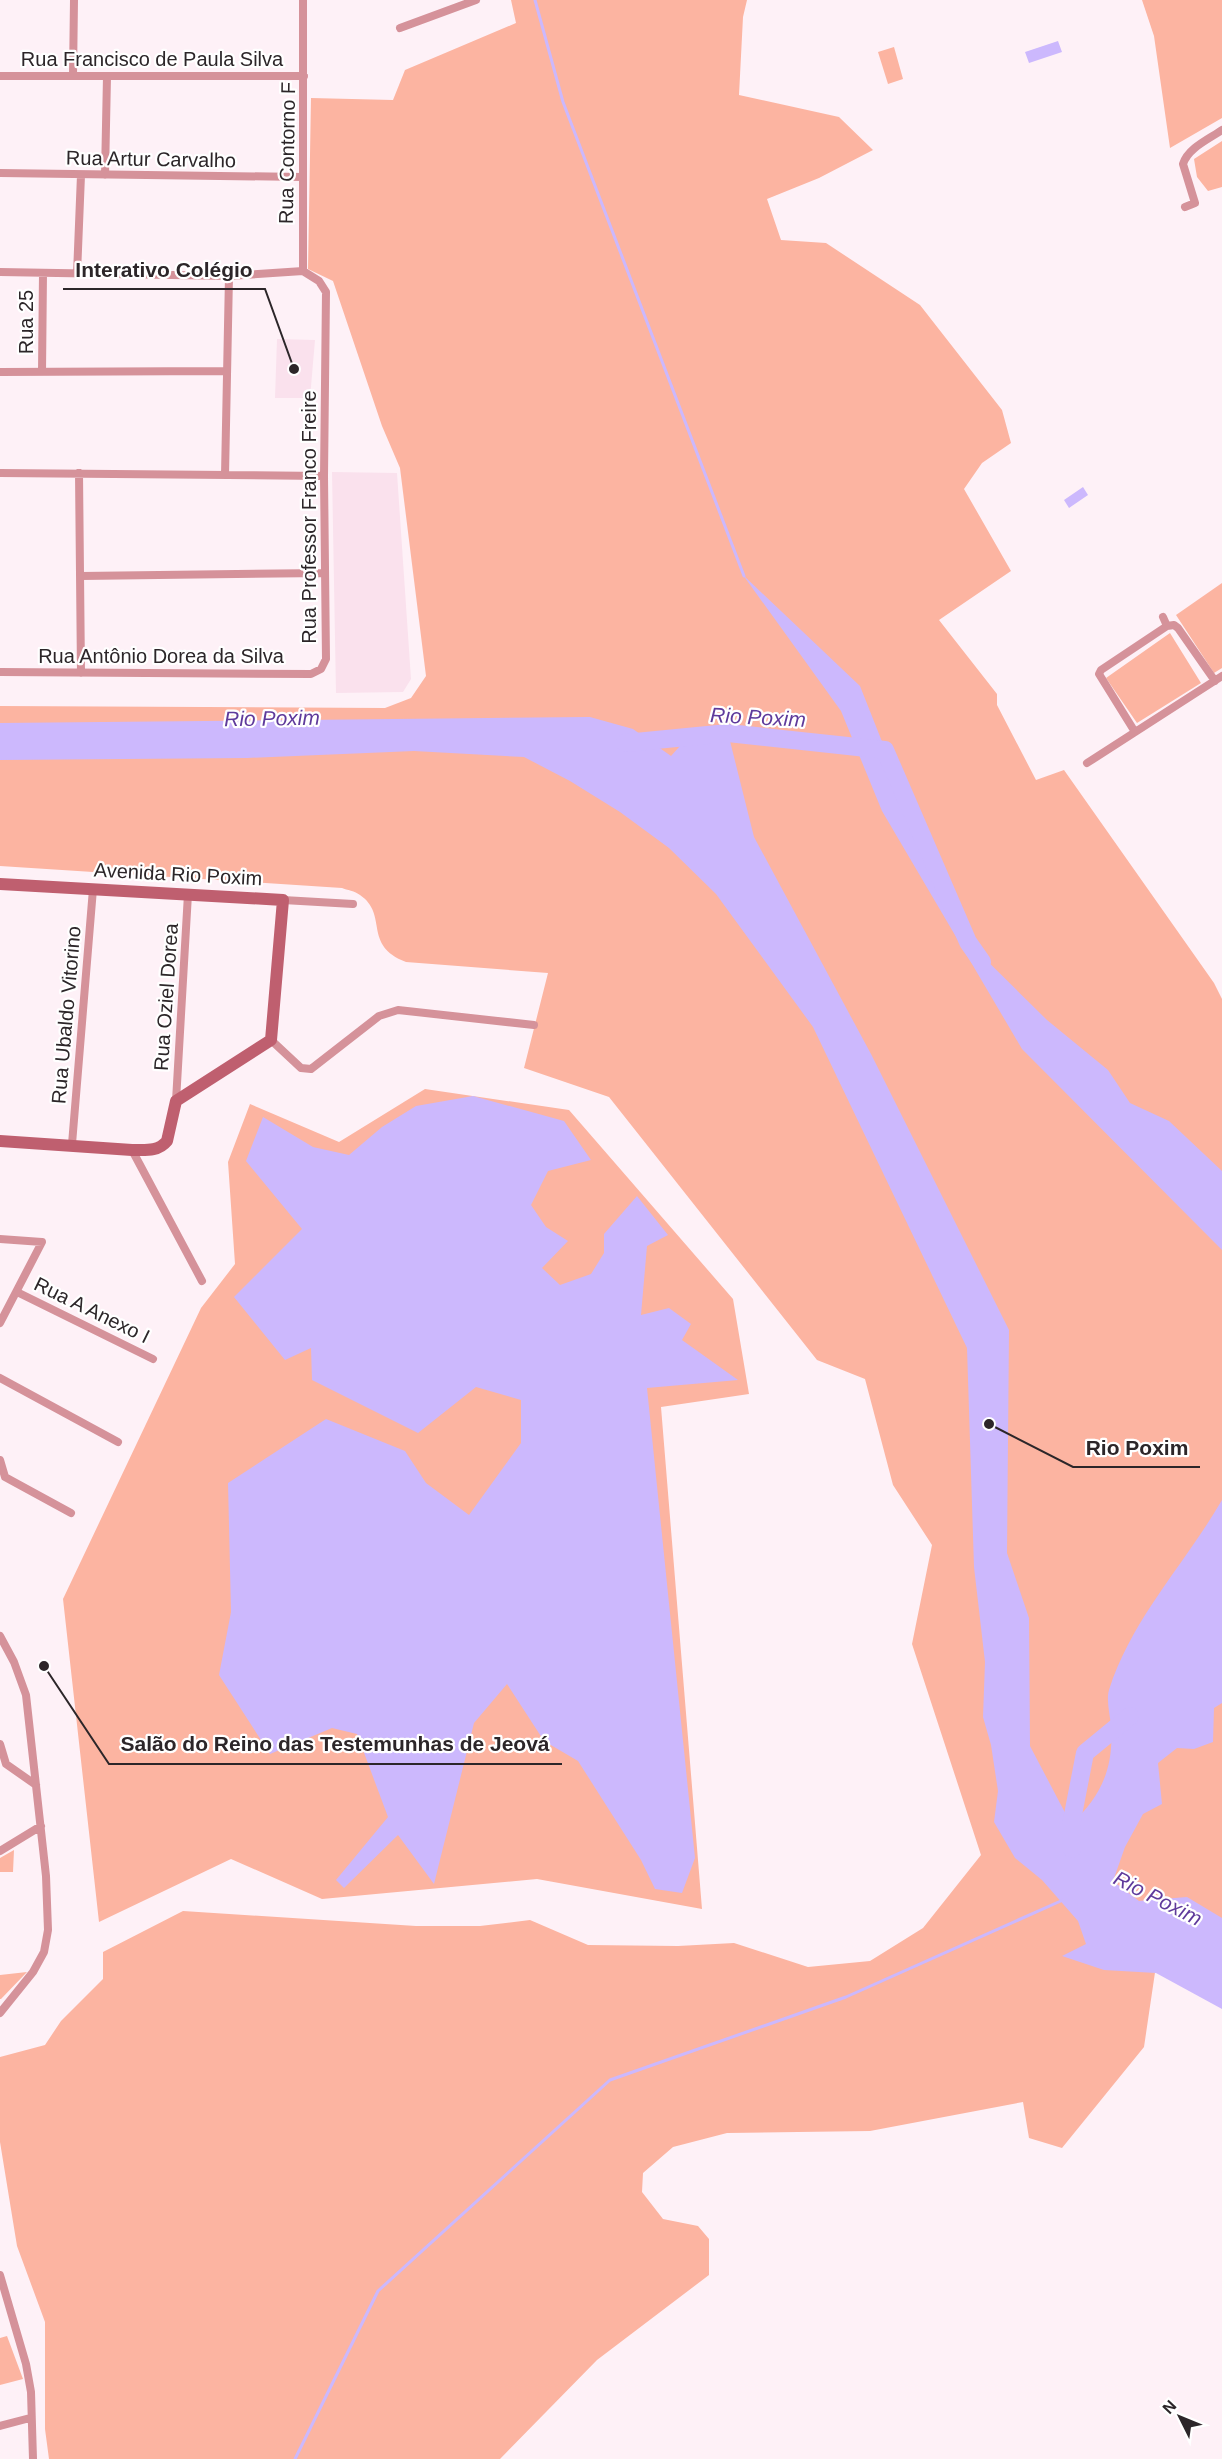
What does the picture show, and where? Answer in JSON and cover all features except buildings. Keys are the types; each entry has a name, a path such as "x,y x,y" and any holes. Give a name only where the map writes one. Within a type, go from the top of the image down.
{"street":[{"path":"73,76 74,0"},
{"name":"Rua Contorno F","path":"303,0 303,271"},
{"path":"400,28 476,0"},
{"name":"Rua Francisco de Paula Silva","path":"0,76 304,76"},
{"path":"105,176 107,76"},
{"path":"1185,207 1195,203 1183,164 1185,159 1195,148 1222,130"},
{"name":"Rua Artur Carvalho","path":"0,174 302,177"},
{"path":"77,274 81,175"},
{"path":"0,273 229,276 303,271"},
{"name":"Rua Professor Franco Freire","path":"303,271 319,281 326,292 324,476 326,659 321,669"},
{"name":"Rua 25","path":"42,372 43,273"},
{"path":"225,475 229,276"},
{"path":"0,372 226,371"},
{"path":"0,473 324,476"},
{"path":"79,473 81,673"},
{"path":"81,576 325,573"},
{"path":"1163,617 1167,626"},
{"path":"1087,763 1218,678 1179,628 1174,625 1167,626 1119,657 1099,674 1100,680 1134,732"},
{"name":"Rua Antônio Dorea da Silva","path":"0,672 311,674 321,669"},
{"name":"Avenida Rio Poxim","path":"0,884 353,903"},
{"name":"Rua Ubaldo Vitorino","path":"72,1144 93,889"},
{"name":"Rua Oziel Dorea","path":"176,1101 188,894"},
{"path":"271,1040 283,900"},
{"path":"271,1040 301,1068 310,1069 379,1016 398,1010 534,1025"},
{"path":"0,1141 151,1150 167,1141 176,1101 271,1040"},
{"path":"132,1150 202,1281"},
{"path":"0,1239 42,1242 0,1323"},
{"name":"Rua A Anexo I","path":"17,1292 153,1359"},
{"path":"0,1378 118,1442"},
{"path":"0,1460 5,1477 70,1514"},
{"path":"0,1636 14,1662 26,1695 41,1826 48,1930 44,1952 33,1972 0,2013"},
{"path":"0,1744 6,1764 36,1785"},
{"path":"0,1851 41,1826"},
{"path":"0,2275 1,2286 26,2364 31,2392 33,2459"},
{"path":"0,2427 30,2418"}],"shaded area":[{"path":"511,0 747,0 743,17 739,95 839,117 873,150 819,178 767,199 781,240 826,243 920,305 1002,410 1011,443 982,463 964,489 1011,571 939,620 997,694 997,705 1036,780 1064,770 1214,983 1222,999 1222,1989 1157,1959 1144,2047 1062,2148 1029,2138 1023,2102 870,2131 727,2133 673,2147 643,2173 642,2192 663,2219 698,2226 709,2239 709,2275 597,2360 500,2459 49,2459 45,2429 45,2322 17,2246 0,2142 0,2057 45,2045 61,2021 103,1979 103,1952 183,1911 416,1926 480,1926 530,1920 588,1945 678,1946 734,1943 808,1967 870,1961 923,1928 981,1855 912,1644 932,1545 893,1485 865,1379 817,1360 609,1097 524,1068 548,973 406,962 384,947 368,903 358,894 342,888 0,866 0,706 385,708 411,698 426,676 400,468 382,426 333,281 308,269 311,98 393,100 405,70 516,23"},
{"path":"1142,0 1222,0 1222,118 1170,148 1154,36"},
{"path":"1058,41 1062,52 1029,63 1025,52"},
{"path":"894,47 903,79 888,84 878,52"},
{"path":"1222,141 1222,187 1208,191 1197,177 1194,159"},
{"path":"277,339 315,340 310,398 275,398"},
{"path":"332,472 397,473 411,679 403,692 336,693"},
{"path":"1083,487 1088,495 1069,508 1064,500"},
{"name":"Rio Poxim","path":"743,575 860,686 917,830 968,942 1047,1020 1108,1070 1130,1103 1169,1121 1222,1171 1222,1250 1022,1049 882,811 841,711"},
{"path":"1222,583 1222,668 1214,673 1176,615"},
{"path":"1170,633 1201,683 1137,723 1106,678"},
{"name":"Rio Poxim","path":"590,717 633,729 671,756 688,737 728,733 754,837 871,1054 1009,1330 1007,1553 1029,1618 1030,1746 1071,1824 1098,1792 1108,1768 1111,1726 1108,1694 1119,1664 1145,1615 1222,1500 1222,1703 1214,1708 1213,1742 1194,1749 1177,1748 1158,1763 1162,1804 1143,1814 1125,1847 1113,1881 1139,1901 1187,1897 1222,1918 1222,2009 1156,1973 1104,1970 1062,1956 1086,1944 1078,1921 1042,1880 1015,1858 994,1822 998,1791 991,1745 983,1717 985,1662 974,1567 967,1348 813,1027 716,894 669,848 620,812 570,781 524,757 414,751 247,758 0,760 0,723"},
{"path":"425,1089 569,1110 733,1299 749,1394 661,1407 702,1909 537,1879 322,1899 231,1859 99,1922 63,1599 201,1308 235,1264 228,1162 250,1104 339,1142"},
{"path":"473,1096 564,1121 591,1160 548,1171 531,1205 546,1227 568,1241 542,1268 560,1285 591,1274 604,1253 604,1234 637,1196 668,1235 647,1246 641,1315 669,1308 691,1324 682,1340 738,1380 647,1388 695,1858 682,1893 655,1889 641,1860 578,1761 544,1741 507,1684 474,1723 434,1884 398,1835 344,1888 336,1880 388,1817 357,1734 332,1728 270,1754 219,1675 231,1612 228,1483 326,1419 405,1451 426,1483 469,1515 521,1443 521,1400 476,1387 418,1433 312,1380 311,1348 285,1360 234,1297 302,1229 246,1161 263,1117 313,1147 349,1155 382,1127 416,1106"},
{"path":"14,1850 13,1872 0,1872 0,1858"},
{"path":"27,1972 1,1999 0,1999 0,1975"},
{"path":"7,2336 23,2379 0,2385 0,2338"}],"waterway":[{"path":"535,0 563,102 744,576"},
{"name":"Rio Poxim","path":"625,743 728,733 885,750 968,942 982,962"},
{"name":"Rio Poxim","path":"1072,1849 1071,1825 1085,1753 1130,1716"},
{"path":"295,2459 378,2291 610,2080 846,1997 1063,1900"}],"place":[{"name":"Interativo Colégio","path":"294,369"},
{"name":"Rio Poxim","path":"989,1424"},
{"name":"Salão do Reino das Testemunhas de Jeová","path":"44,1666"}]}
